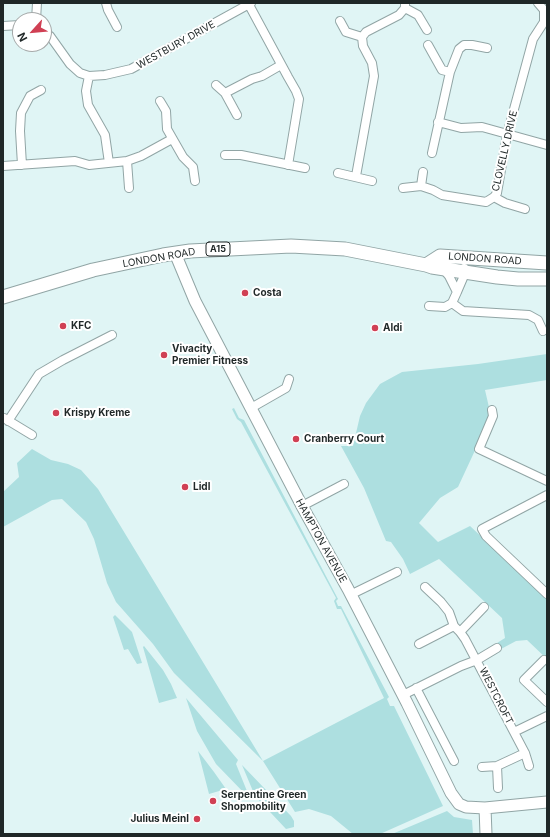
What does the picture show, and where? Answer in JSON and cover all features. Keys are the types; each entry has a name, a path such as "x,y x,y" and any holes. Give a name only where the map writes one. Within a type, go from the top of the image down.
{"main road":[{"name":"LONDON ROAD","path":"7,295 93,270 175,253 291,246 346,249 444,270 518,279 547,279"},
{"name":"LONDON ROAD","path":"426,265 440,256 547,263"}],"street":[{"path":"106,3 117,27"},
{"path":"249,3 299,99 288,165"},
{"name":"WESTBURY DRIVE","path":"89,76 105,75 131,69 249,3"},
{"name":"CLOVELLY DRIVE","path":"403,188 421,186 442,195 486,202 497,193 507,135 533,39 544,22 546,9 538,3"},
{"path":"356,176 374,76 372,63 363,46 362,37 366,32 398,15 405,6 418,15 427,30"},
{"path":"340,21 346,32 362,37"},
{"path":"52,39 70,64 80,73 89,76 86,91 88,105 105,135 109,163"},
{"path":"428,45 442,70 450,72"},
{"path":"432,153 450,72 459,49 464,45 487,48"},
{"path":"225,93 252,79 262,76 281,65"},
{"path":"216,85 225,93 237,115"},
{"path":"22,165 17,131 21,113 30,96 41,90"},
{"path":"160,101 166,111 167,129 183,157 193,167 195,181"},
{"path":"438,122 461,128 482,127 547,146"},
{"path":"3,166 75,161 89,165 127,161 142,156 172,139"},
{"path":"225,155 241,155 305,168"},
{"path":"127,161 129,188"},
{"path":"338,172 372,181"},
{"path":"421,186 423,172"},
{"path":"494,197 505,203 525,209"},
{"name":"HAMPTON AVENUE","path":"175,253 195,301 403,695 455,799 459,804 466,807 485,808 547,802"},
{"path":"429,306 445,307 452,303 464,272 466,258"},
{"path":"444,270 449,276 457,292"},
{"path":"452,303 462,311 529,315 538,320 543,331"},
{"path":"32,435 5,419 39,374 62,360 112,334"},
{"path":"251,408 286,388 289,380"},
{"path":"492,410 493,416 479,449 547,481"},
{"path":"302,506 344,484"},
{"path":"547,495 482,529 486,536 547,594"},
{"path":"350,595 397,572"},
{"name":"WESTCROFT","path":"425,587 441,602 448,612 454,626 460,632 477,660 525,753 529,766"},
{"path":"460,632 484,607"},
{"path":"419,644 454,626"},
{"path":"403,695 461,666 477,660 497,648"},
{"path":"544,660 524,680 547,702"},
{"path":"416,688 454,761"},
{"name":"WESTCROFT","path":"514,732 547,716"},
{"path":"482,767 496,766 525,753"},
{"path":"496,766 498,788"},
{"path":"485,808 486,834"}],"shaded area":[{"path":"547,354 547,380 485,390 491,416 458,487 440,498 419,523 438,542 470,526 547,598 547,659 527,640 516,641 501,649 497,643 505,638 502,618 439,559 410,574 403,559 391,542 386,541 364,488 341,446 353,446 360,416 366,403 380,384 402,372 478,364"},
{"path":"234,408 239,418 244,420 338,599 336,601 338,606 341,606 389,697 387,699 390,706 394,706 443,806 380,834 353,834 331,816 309,809 295,812 263,761 384,698 341,609 337,609 334,601 336,598 241,422 237,419 232,409"},
{"path":"32,449 51,460 68,464 81,470 98,489 263,761 174,673 153,644 116,602 107,583 94,539 86,522 62,499 52,500 3,527 3,492 19,477 17,463"},
{"path":"115,615 132,632 142,663 137,664 128,649 124,650 113,617"},
{"path":"144,646 163,670 177,698 159,703 143,647"},
{"path":"186,698 238,760 236,764 249,796 248,797 216,764 197,731"},
{"path":"198,751 214,772 226,789 209,794"},
{"path":"242,765 291,816 294,821 294,827 286,829 255,796"},
{"path":"447,811 454,817 472,820 473,834 392,834"}],"place":[{"name":"Costa","path":"245,293"},
{"name":"KFC","path":"63,326"},
{"name":"Aldi","path":"375,328"},
{"name":"Vivacity Premier Fitness","path":"164,355"},
{"name":"Krispy Kreme","path":"56,413"},
{"name":"Cranberry Court","path":"296,439"},
{"name":"Lidl","path":"185,487"},
{"name":"Serpentine Green Shopmobility","path":"213,801"},
{"name":"Julius Meinl","path":"197,819"}]}
